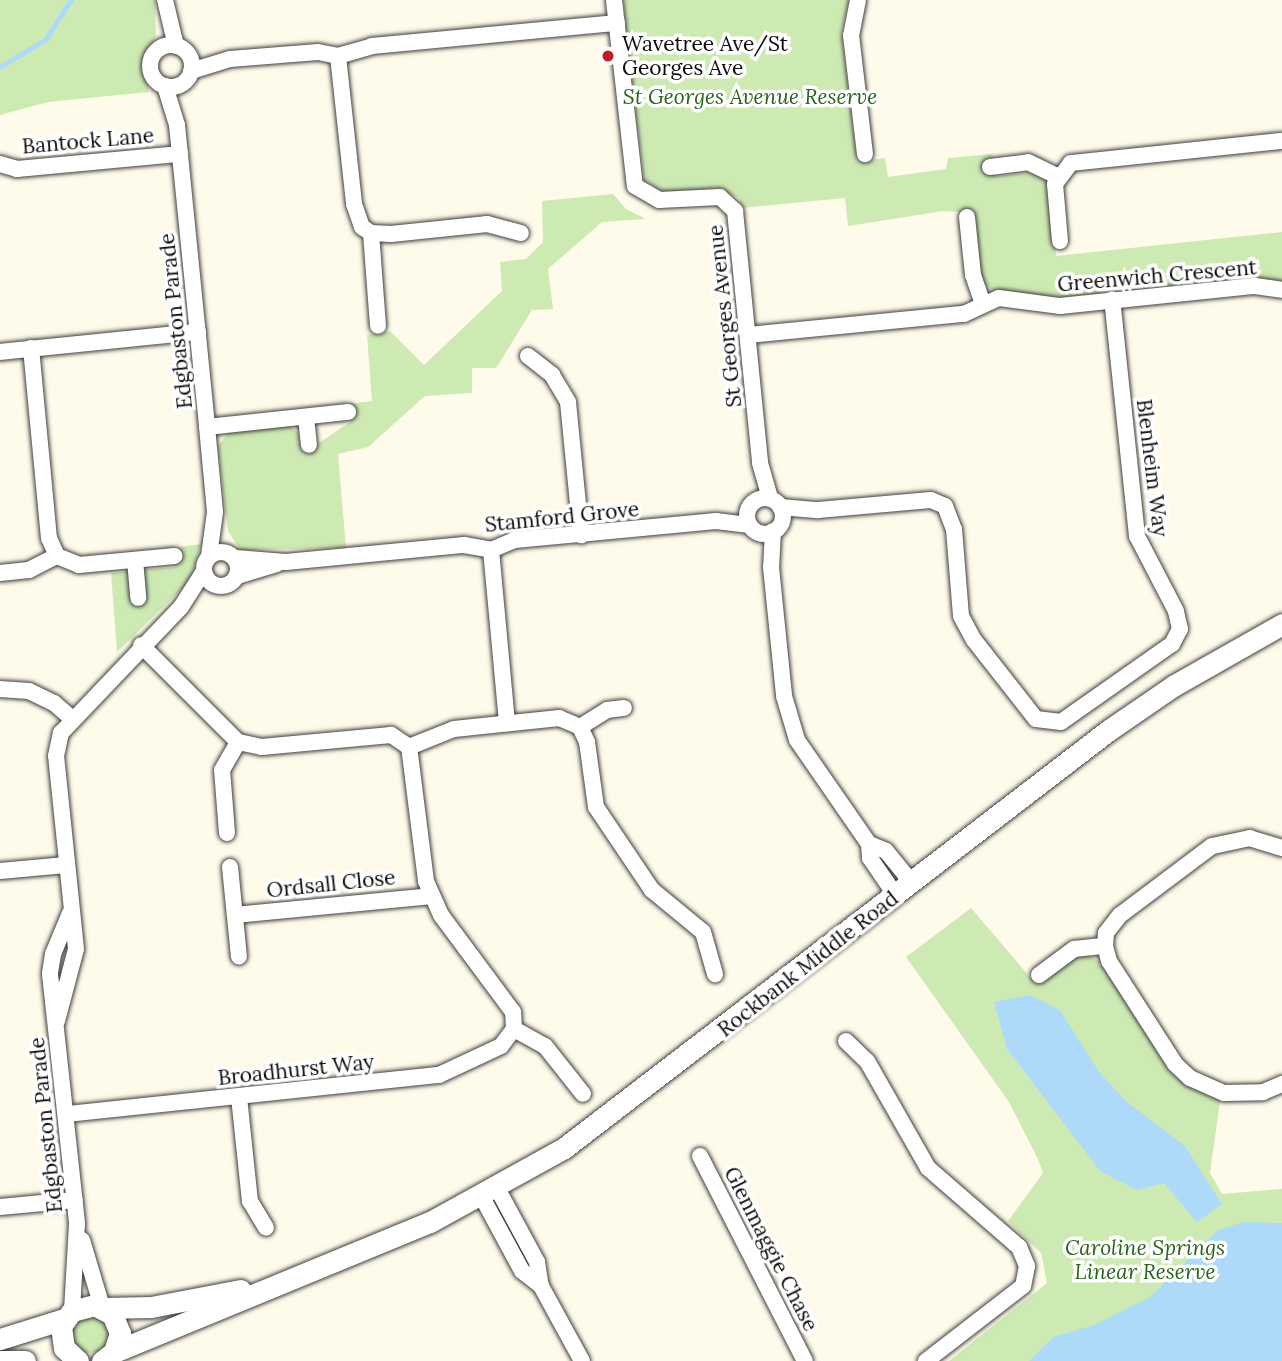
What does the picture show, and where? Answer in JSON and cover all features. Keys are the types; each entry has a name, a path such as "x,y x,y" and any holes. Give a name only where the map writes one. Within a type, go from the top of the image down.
{"street":[{"name":"St Georges Avenue","path":"614,0 635,186 659,201 710,195 730,203 737,220 784,696 797,740 869,844 886,851 904,889"},
{"path":"858,0 851,35 865,154"},
{"path":"165,4 175,49 230,59 318,52 338,56 372,46 617,23"},
{"name":"Edgbaston Parade","path":"177,125 187,77 175,49 153,56 150,68 155,79 165,86 177,125 215,512 206,564 181,607"},
{"path":"338,56 355,213 371,233 378,326"},
{"path":"165,86 230,59"},
{"path":"1060,241 1057,176 1070,163 1282,141"},
{"name":"Bantock Lane","path":"0,164 17,169 180,154"},
{"path":"990,167 1028,162 1057,176"},
{"path":"967,217 973,275 983,304"},
{"path":"371,233 487,224 521,233"},
{"name":"Greenwich Crescent","path":"748,335 964,314 999,298 1044,306 1255,286 1282,290"},
{"name":"Blenheim Way","path":"765,516 931,500 945,506 954,529 961,616 974,640 1040,722 1061,722 1172,645 1180,621 1136,536 1112,299"},
{"path":"0,352 198,332"},
{"path":"31,348 49,538 57,556 79,565 175,556"},
{"path":"528,356 552,375 568,402 581,535"},
{"path":"207,427 348,412"},
{"path":"306,417 309,445"},
{"name":"Edgbaston Parade","path":"57,1021 76,961 56,756 61,733 71,718 181,607 217,586 229,584 237,576 215,512"},
{"name":"Stamford Grove","path":"237,576 286,562 464,545 491,550 515,540 765,516"},
{"path":"491,550 507,723"},
{"name":"Stamford Grove","path":"206,564 232,555 286,562"},
{"path":"0,573 29,570 57,556"},
{"path":"135,560 138,598"},
{"path":"206,564 217,586"},
{"name":"Rockbank Middle Road","path":"108,1358 489,1193 614,1114 1120,723 1173,686 1282,624"},
{"path":"141,645 238,742 262,747 391,735 409,747 422,863 432,895 455,935 507,1002 514,1029 545,1046 583,1094"},
{"path":"0,689 29,691 54,703 71,718"},
{"path":"580,727 607,710 624,708"},
{"path":"409,747 438,732 507,723 559,718 580,727 587,742 596,807 653,890 703,932 715,974"},
{"path":"227,833 222,770 238,742"},
{"path":"1282,848 1250,838 1212,846 1121,915 1106,933 1105,946 1116,972 1175,1064 1190,1078 1224,1093 1247,1095 1282,1084"},
{"path":"0,871 66,865"},
{"path":"230,867 239,957"},
{"name":"Ordsall Close","path":"235,915 432,895"},
{"name":"Edgbaston Parade","path":"68,1315 77,1224 50,974 53,954 70,912"},
{"path":"1039,975 1074,949 1105,946"},
{"name":"Broadhurst Way","path":"66,1114 439,1075 501,1046 514,1029"},
{"path":"846,1041 867,1061 928,1168 1019,1247 1027,1266 1023,1286 953,1354 926,1361"},
{"path":"239,1097 250,1201 266,1228"},
{"name":"Glenmaggie Chase","path":"700,1156 805,1361"},
{"path":"489,1193 537,1262 541,1286 582,1361"},
{"path":"0,1208 75,1200"},
{"name":"Edgbaston Parade","path":"77,1224 103,1307"},
{"name":"Rockbank Middle Road","path":"68,1315 86,1305 103,1307 198,1299 314,1270"},
{"path":"103,1307 120,1333 108,1358"},
{"path":"0,1339 68,1315"},
{"path":"68,1315 61,1341 76,1360"},
{"path":"51,1361 76,1360"},
{"path":"0,1361 25,1361"}],"green space":[{"path":"0,0 155,0 156,36 143,66 149,92 48,102 0,115"},
{"name":"St Georges Avenue Reserve","path":"623,0 849,0 841,31 857,161 885,158 888,177 946,169 948,158 992,154 996,176 1031,173 1048,181 1056,256 1282,232 1282,282 1259,278 1052,298 994,291 984,284 980,274 973,213 943,211 848,226 845,198 742,208 739,198 717,188 663,192 644,179"},
{"path":"613,194 626,209 646,219 602,222 548,269 553,309 532,310 496,368 472,368 472,393 425,396 368,447 338,454 346,548 240,550 228,531 218,446 229,432 290,426 298,433 301,448 316,445 350,422 348,404 372,401 367,335 390,331 424,365 502,291 500,262 526,259 543,242 542,201"},
{"path":"201,544 190,581 117,652 111,573 174,567 179,547"},
{"name":"Caroline Springs Linear Reserve","path":"971,908 1035,983 1079,952 1098,960 1173,1071 1190,1087 1220,1101 1210,1173 1222,1194 1282,1189 1282,1361 949,1361 1047,1283 1041,1253 1008,1221 1043,1173 1037,1157 1009,1102 906,957"},
{"path":"90,1315 104,1320 109,1334 104,1348 90,1353 76,1348 71,1334 76,1320"}],"water":[{"path":"1030,995 1060,1010 1099,1072 1127,1102 1185,1146 1222,1204 1197,1222 1164,1183 1137,1190 1101,1172 1007,1049 994,1002"},
{"path":"1243,1222 1282,1223 1282,1361 1029,1361 1053,1337 1094,1325 1150,1297 1218,1230"}],"waterway":[{"path":"0,67 45,40 71,0"}],"place":[{"name":"Wavetree Ave/St Georges Ave","path":"608,56"}]}
